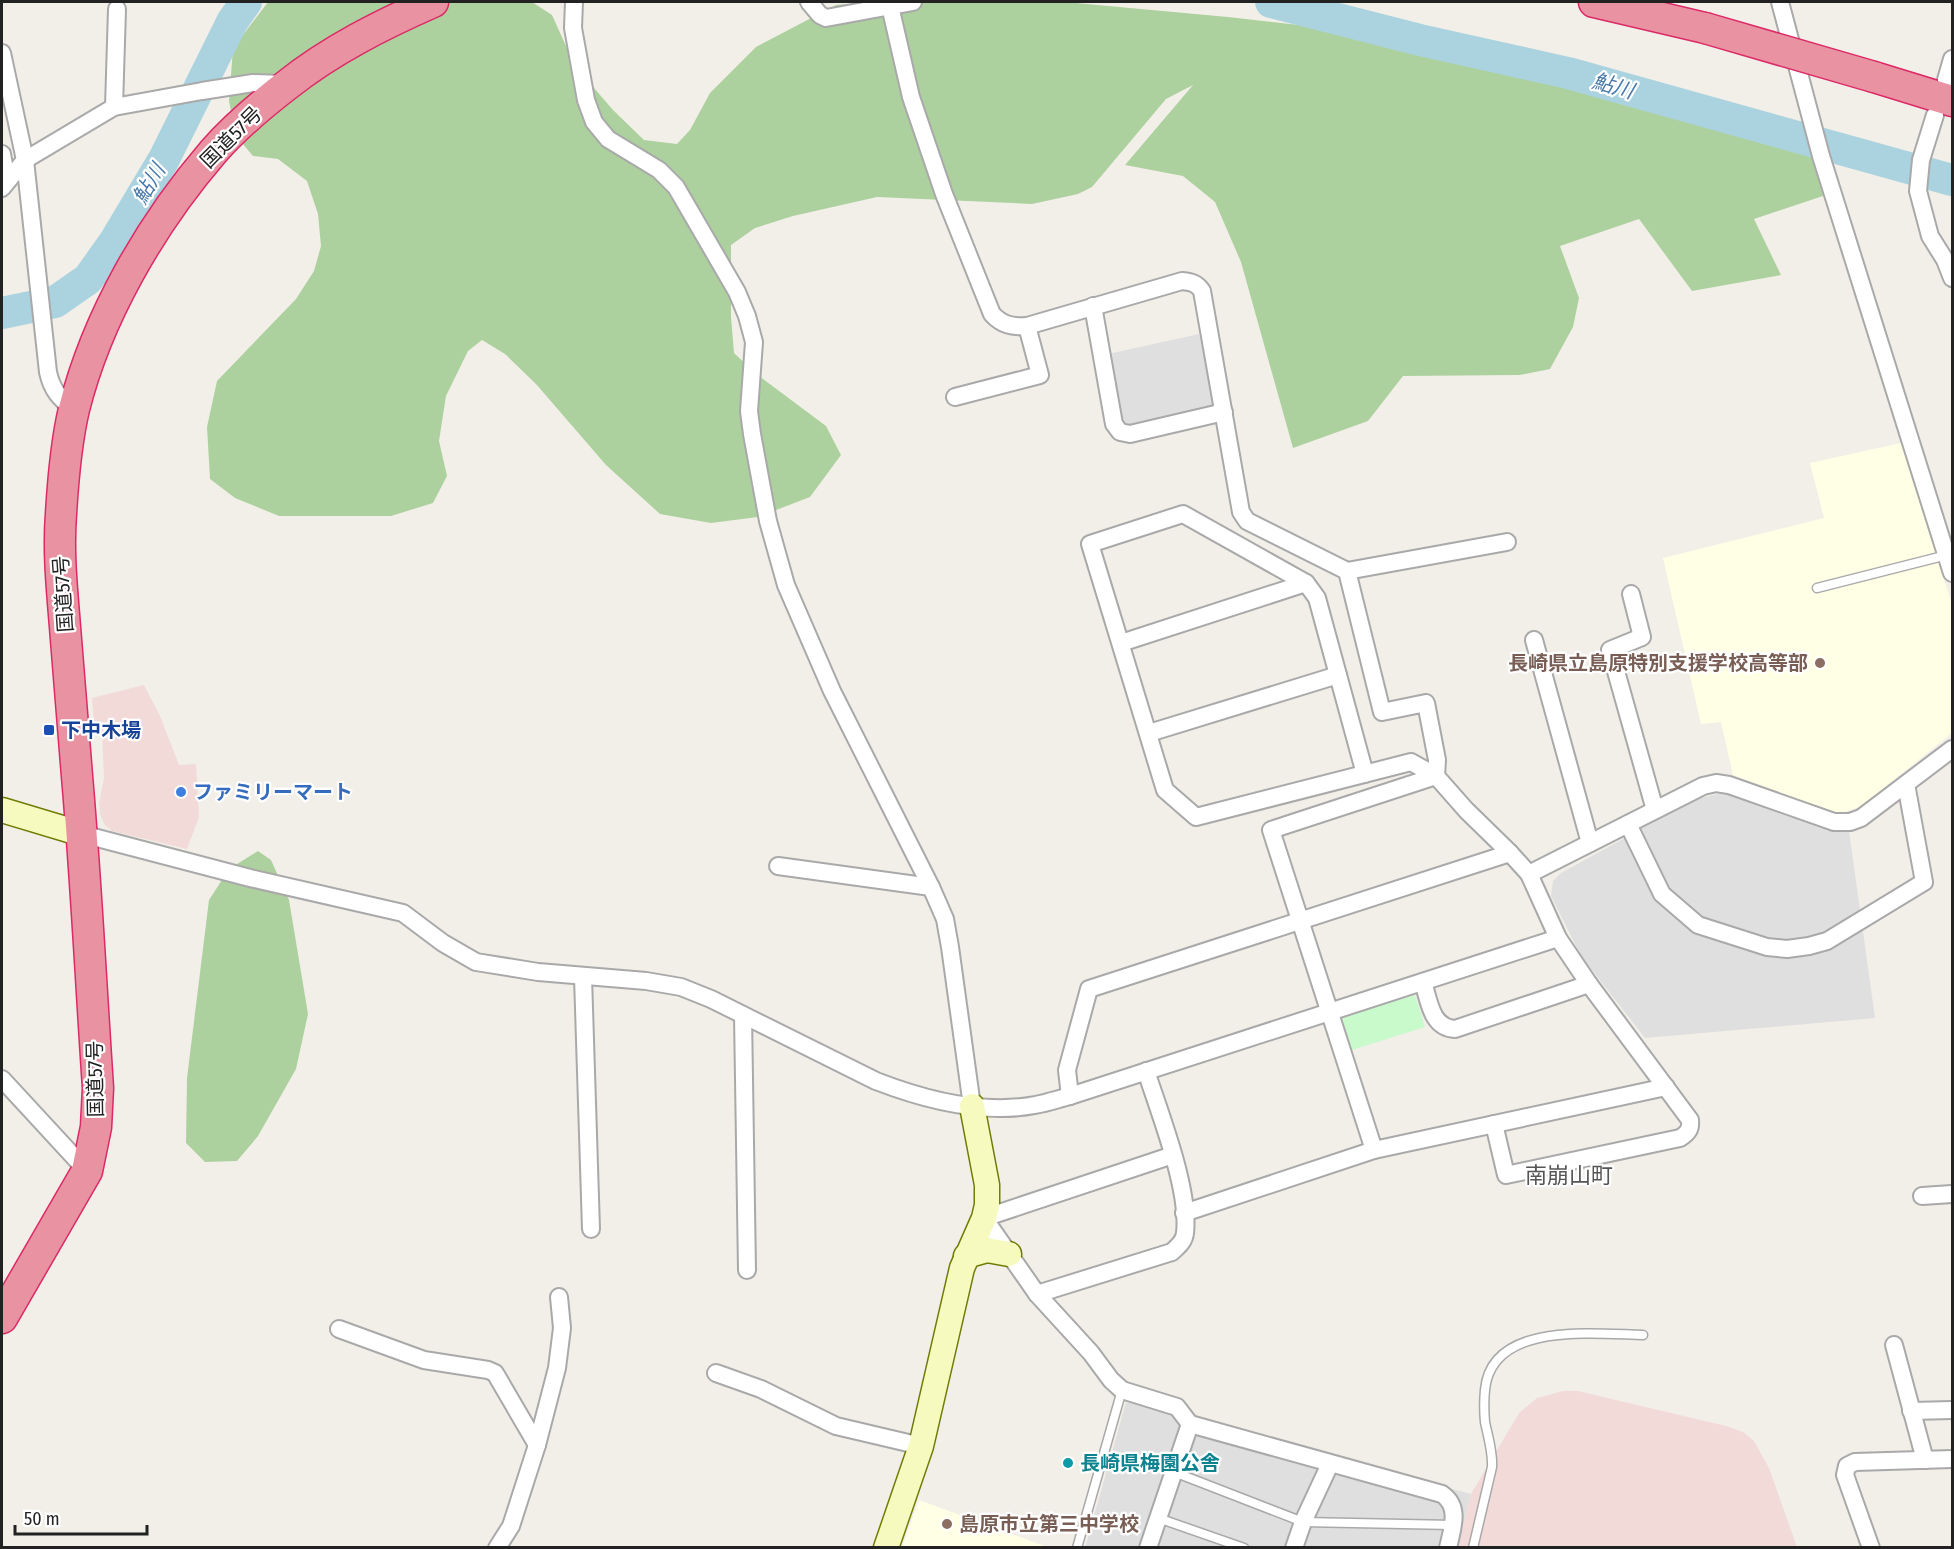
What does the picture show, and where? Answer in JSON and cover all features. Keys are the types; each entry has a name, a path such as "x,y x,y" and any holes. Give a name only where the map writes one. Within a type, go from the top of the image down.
{"highway":[{"name":"国道57号","path":"2,1318 87,1171 96,1127 98,1088 82,834 60,567 60,516 66,463 74,410 88,365 114,303 139,256 173,203 214,151 250,115 288,84 335,51 386,23 433,2"},
{"path":"1594,2 1705,28 1944,98"}],"street":[{"path":"574,2 573,28 586,100 594,122 608,139 659,170 676,187 737,292 747,316 754,342 749,411 752,434 768,521 786,585 832,692 945,919 972,1106 988,1195 984,1218 966,1256 921,1446 886,1548"},
{"path":"809,2 820,15 826,18 913,2"},
{"path":"1780,2 1821,156 1953,573"},
{"path":"890,6 910,96 944,194 992,314 999,321 1007,325 1027,326 1182,281 1198,285 1202,291 1241,512 1247,521 1347,572 1507,542"},
{"path":"114,107 117,9"},
{"path":"2,53 25,159 51,385 57,396 74,410"},
{"path":"1953,59 1944,98 1921,160 1918,191 1930,236 1953,278"},
{"path":"4,184 25,159 114,107 253,83 288,84"},
{"path":"2,154 4,184"},
{"path":"1093,306 1114,424 1120,432 1130,434 1224,412"},
{"path":"955,397 1040,375 1027,326"},
{"path":"1365,774 1317,598 1306,583 1183,514 1090,544 1165,790 1196,817 1365,774 1412,762 1436,777 1529,874 1558,938 1589,984 1690,1120 1687,1133 1680,1138 1506,1175 1494,1124"},
{"path":"1347,572 1382,712 1426,703 1437,760 1436,777"},
{"path":"1121,643 1306,583"},
{"path":"1631,594 1642,637 1610,650 1655,810"},
{"path":"1534,640 1590,843"},
{"path":"1149,733 1338,675"},
{"path":"1529,874 1703,786 1716,783 1729,785 1834,822 1850,822 1861,818 1953,749"},
{"path":"1374,1150 1271,830 1436,777"},
{"path":"1628,824 1662,894 1698,925 1767,947 1788,949 1809,946 1827,940 1924,882 1906,784"},
{"path":"2,810 82,834 250,878 403,913 443,943 476,962 538,972 646,981 681,987 743,1015 876,1082 903,1091 972,1106 1010,1108 1035,1105 1070,1096 1558,938"},
{"path":"1070,1096 1067,1070 1089,989 1510,853"},
{"path":"778,866 931,887"},
{"path":"584,976 591,1229"},
{"path":"1423,982 1436,1020 1447,1029 1455,1029 1589,984"},
{"path":"743,1015 747,1270"},
{"path":"1037,1294 1172,1252 1182,1244 1185,1234 1181,1185 1146,1071"},
{"path":"2,1079 87,1171"},
{"path":"1184,1213 1374,1150 1666,1087"},
{"path":"984,1218 1173,1155"},
{"path":"1922,1196 1953,1194"},
{"path":"984,1218 1037,1294 1122,1390 1178,1407 1190,1424 1442,1494 1452,1503 1455,1518 1448,1548"},
{"path":"966,1256 987,1250 1009,1254"},
{"path":"497,1548 511,1526 537,1445 557,1368 562,1328 559,1297"},
{"path":"339,1329 424,1360 495,1373 537,1445"},
{"path":"1894,1345 1925,1460"},
{"path":"716,1373 761,1389 836,1426 921,1446"},
{"path":"1911,1411 1953,1410"},
{"path":"1148,1548 1190,1424"},
{"path":"1871,1548 1845,1475 1846,1466 1855,1462 1953,1459"},
{"path":"1294,1548 1303,1522 1330,1464"}],"lane":[{"path":"1817,588 1947,555"},
{"path":"1473,1548 1492,1467 1493,1457 1485,1421 1484,1404 1485,1386 1490,1368 1496,1360 1518,1345 1567,1333 1643,1335"},
{"path":"1077,1548 1122,1390"},
{"path":"1174,1472 1303,1522 1453,1525"},
{"path":"1158,1518 1244,1548"}],"shaded area":[{"path":"1199,334 1214,404 1211,409 1128,427 1123,423 1108,354"},
{"name":"長崎県立島原特別支援学校高等部","path":"1901,443 1952,604 1952,733 1860,807 1841,813 1733,775 1721,722 1701,724 1663,558 1824,518 1810,463"},
{"path":"144,685 160,716 179,765 196,764 199,817 187,849 112,831 104,824 100,814 99,803 104,778 102,733 94,721 92,698"},
{"path":"1717,794 1728,794 1828,831 1849,831 1875,1018 1645,1038 1581,956 1551,896 1553,881 1561,873 1694,800"},
{"path":"1563,1391 1578,1391 1743,1432 1754,1441 1769,1468 1797,1547 1458,1548 1471,1494 1519,1413 1537,1398"},
{"path":"1126,1402 1471,1494 1458,1547 1085,1548"},
{"name":"島原市立第三中学校","path":"919,1500 1047,1547 902,1547"}],"green space":[{"path":"268,2 532,2 552,15 575,66 613,110 644,140 677,144 690,130 710,93 756,47 836,5 870,2 1065,2 1299,25 1458,59 1576,81 1633,100 1810,149 1826,195 1754,219 1781,275 1692,291 1639,219 1560,246 1579,298 1573,327 1550,369 1520,375 1403,376 1368,421 1293,448 1241,262 1215,202 1183,176 1125,165 1193,85 1166,99 1092,187 1078,194 1032,204 877,197 793,216 755,228 731,245 731,317 734,353 755,373 826,426 841,455 810,497 758,517 711,523 660,514 606,465 536,384 505,354 482,340 468,351 446,396 439,441 447,476 433,503 391,516 279,516 235,498 210,479 207,427 217,381 296,299 314,271 321,246 318,214 307,181 278,159 253,156 236,136 229,101 233,48"},
{"path":"258,851 271,860 289,900 308,1014 296,1069 258,1136 237,1161 205,1162 186,1143 187,1078 209,900 229,869"},
{"path":"1415,995 1425,1027 1352,1050 1342,1017"}],"waterway":[{"name":"鮎川","path":"2,313 55,302 88,279 115,241 164,159 232,22 246,2"},
{"name":"鮎川","path":"1271,2 1420,40 1568,73 1952,180"}],"place":[{"name":"長崎県立島原特別支援学校高等部","path":"1820,663"},
{"name":"下中木場","path":"49,730"},
{"name":"ファミリーマート","path":"181,792"},
{"name":"長崎県梅園公舎","path":"1068,1463"},
{"name":"島原市立第三中学校","path":"947,1524"}],"district":[{"name":"南崩山町","path":"1569,1175"}]}
